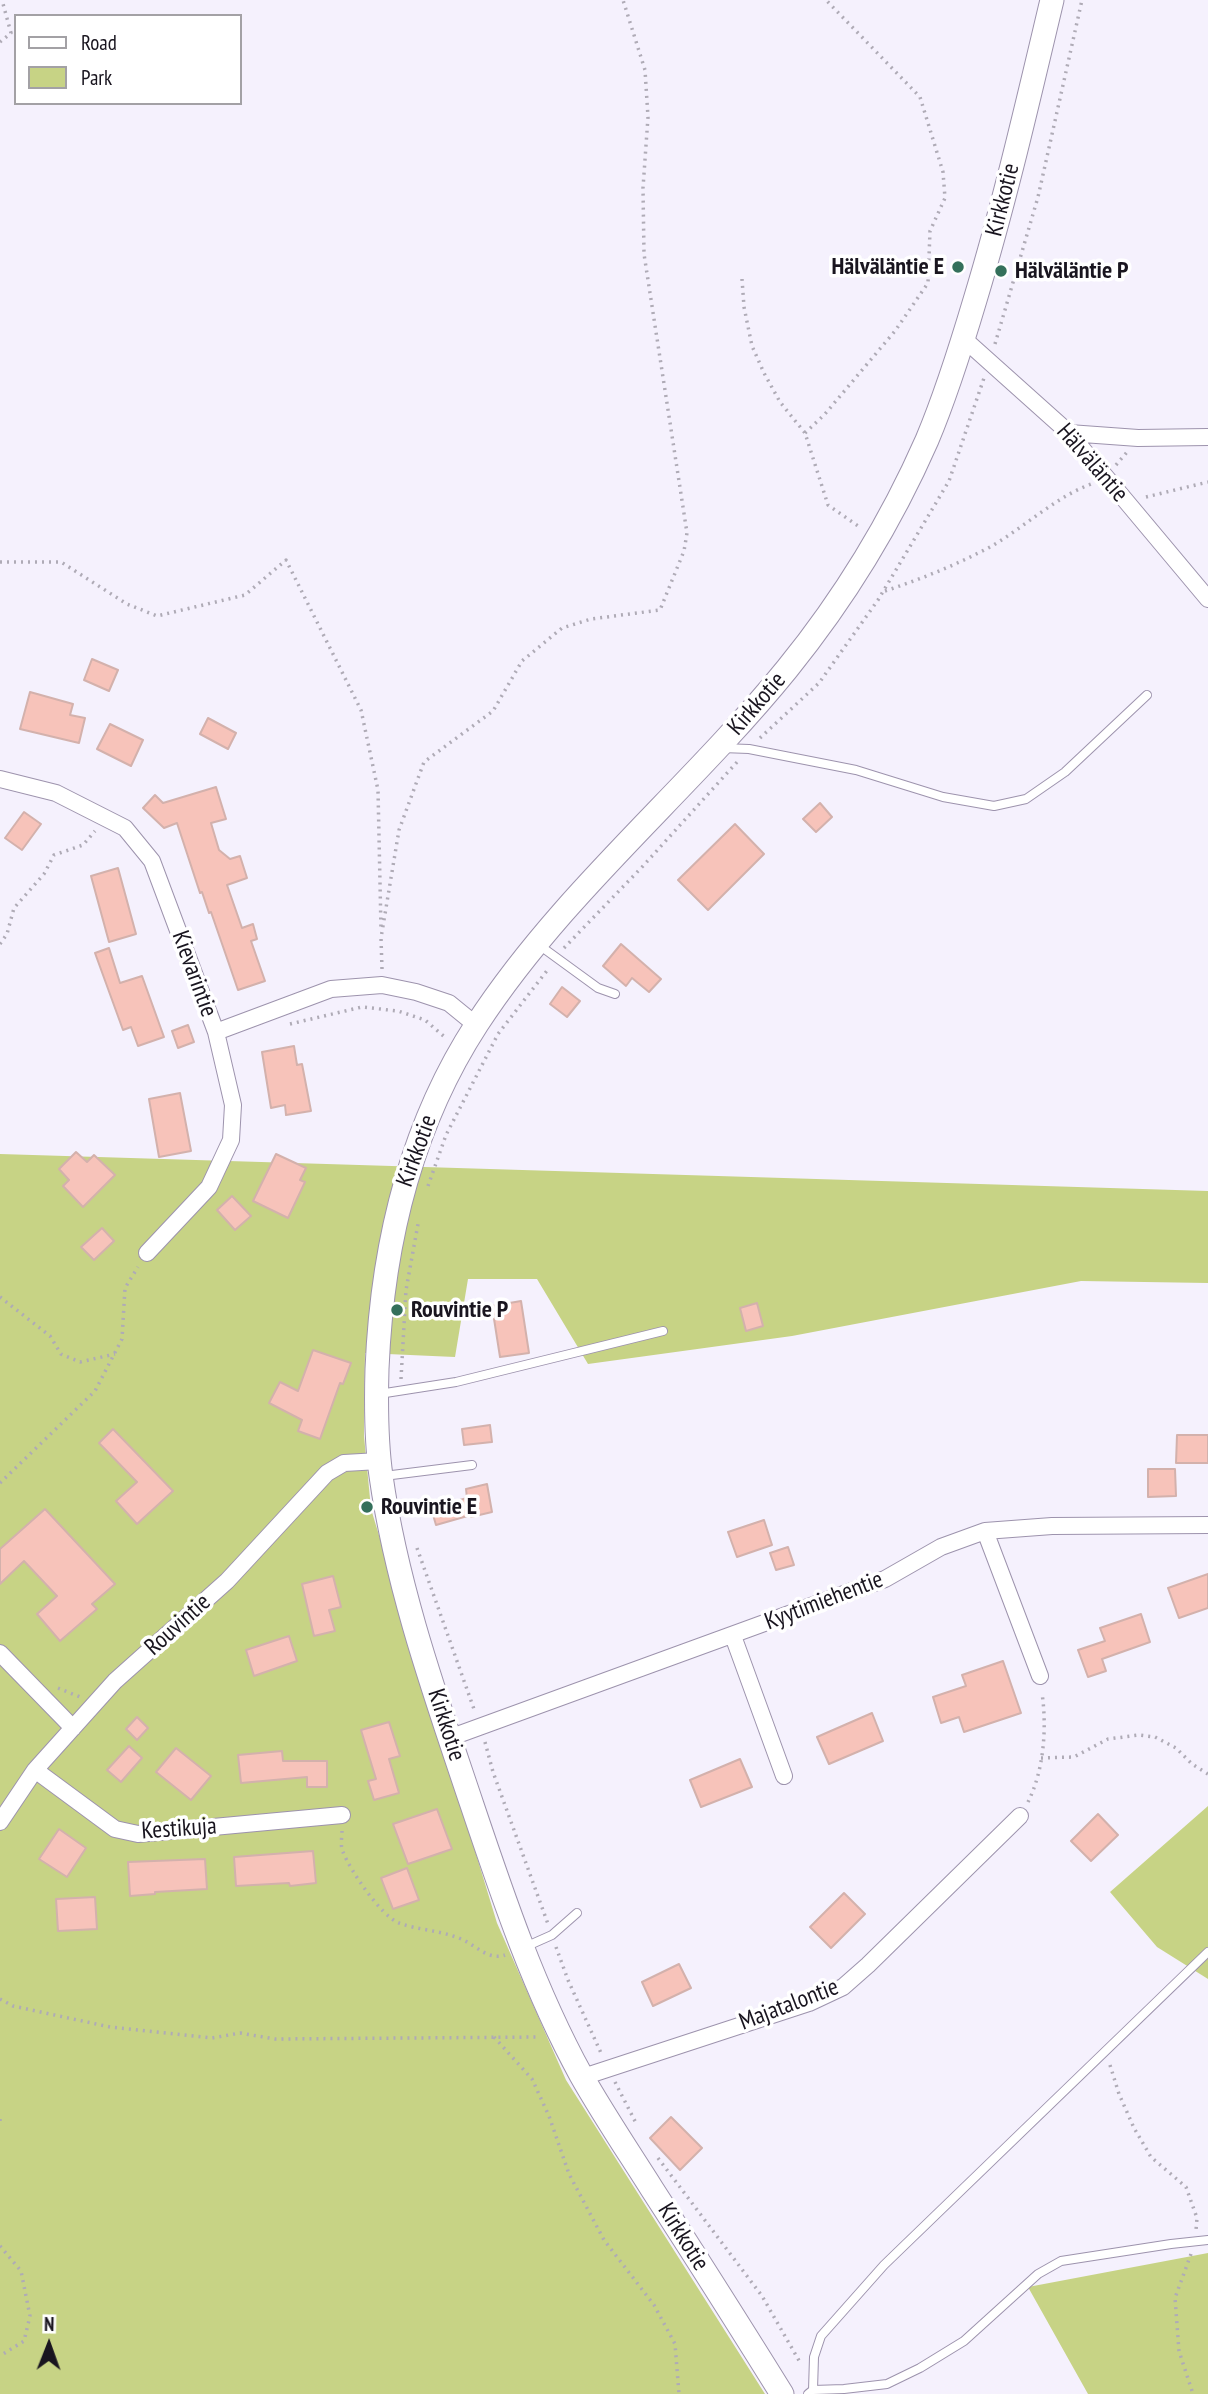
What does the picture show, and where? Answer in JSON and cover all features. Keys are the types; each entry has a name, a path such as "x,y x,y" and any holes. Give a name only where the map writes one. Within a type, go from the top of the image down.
{"street":[{"name":"Kirkkotie","path":"782,2394 583,2077 522,1948 449,1738 397,1560 380,1469 376,1394 379,1329 389,1246 403,1188 420,1138 476,1025 520,963 581,892 719,748 789,667 826,618 877,539 927,440 964,339 992,245 1052,0"},
{"name":"Hälväläntie","path":"964,339 1069,432 1208,599"},
{"path":"1069,432 1138,438 1208,438"},
{"name":"Kievarintie","path":"0,779 55,793 125,828 152,861 216,1032 331,989 383,985 449,1003 476,1025"},
{"path":"146,1253 209,1188 230,1140 233,1105 216,1032"},
{"name":"Rouvintie","path":"0,1822 35,1770 115,1681 227,1581 327,1474 344,1463 380,1469"},
{"name":"Kyytimiehentie","path":"449,1738 885,1579 941,1547 985,1531 1052,1526 1208,1525"},
{"path":"985,1531 1040,1676"},
{"path":"733,1636 784,1776"},
{"path":"0,1653 73,1728"},
{"name":"Kestikuja","path":"35,1770 115,1829 138,1834 342,1815"},
{"name":"Majatalontie","path":"583,2077 809,2003 844,1986 1020,1816"}],"lane":[{"path":"719,748 749,749 856,770 943,797 994,806 1027,799 1065,772 1147,695"},
{"path":"536,944 598,988 615,994"},
{"path":"376,1394 456,1382 663,1331"},
{"path":"380,1469 472,1465"},
{"path":"522,1948 552,1935 577,1913"},
{"path":"1208,1952 884,2265 821,2336 814,2357 811,2392 887,2384 920,2368 964,2341 1038,2274 1061,2261 1208,2240"}],"path":[{"path":"0,43 11,33 2,0"},
{"path":"381,938 399,830 424,762 493,711 522,661 562,628 591,619 660,610 684,551 687,533 644,254 643,188 648,117 645,70 623,0"},
{"path":"805,433 825,414 895,331 928,283 930,231 945,198 943,172 920,97 826,0"},
{"path":"426,1192 446,1135 498,1034 570,940 643,866 749,749 818,683 883,592 949,481 990,361 1038,197 1082,0"},
{"path":"742,279 744,307 752,346 780,402 805,433 828,505 877,539"},
{"path":"883,592 935,574 991,546 1072,491 1107,478 1138,438"},
{"path":"1126,502 1208,482"},
{"path":"0,562 61,562 127,604 157,616 245,595 286,560 360,710 378,790 383,985"},
{"path":"0,944 7,934 14,908 44,874 54,855 83,845 105,818"},
{"path":"288,1024 362,1007 398,1011 425,1020 481,1067"},
{"path":"400,1392 406,1290 420,1216"},
{"path":"0,1483 95,1391 122,1339 125,1287 146,1253"},
{"path":"0,1297 50,1336 61,1353 80,1362 115,1353"},
{"path":"415,1544 568,1980 639,2129"},
{"path":"1020,1816 1031,1794 1041,1758 1044,1710 1040,1676"},
{"path":"1041,1758 1074,1757 1108,1739 1139,1735 1155,1737 1176,1748 1192,1764 1208,1774"},
{"path":"342,1815 341,1850 364,1890 397,1923 442,1931 465,1940 487,1954 500,1957 522,1948"},
{"path":"0,1999 13,2006 110,2027 212,2038 240,2033 275,2039 562,2036"},
{"path":"494,2037 532,2079 549,2116 569,2174 604,2240 654,2305 675,2344 679,2394"},
{"path":"1107,2049 1119,2094 1134,2128 1151,2157 1186,2187 1197,2218 1195,2241 1175,2298 1179,2351 1193,2394"},
{"path":"652,2150 762,2296 799,2359 811,2392"},
{"path":"0,2246 21,2271 30,2316 24,2341 0,2356"}],"green space":[{"path":"0,1154 1208,1191 1208,1283 1081,1281 792,1336 588,1364 537,1279 468,1279 455,1357 365,1353 364,1436 371,1509 497,1923 566,2080 765,2394 0,2394"},
{"path":"1208,1806 1208,1979 1157,1947 1110,1892"},
{"path":"1208,2253 1208,2394 1088,2394 1028,2287"}],"building":[{"path":"92,659 118,670 109,691 84,680"},
{"path":"30,692 73,704 70,715 85,718 79,743 20,729"},
{"path":"208,718 236,733 228,749 200,734"},
{"path":"110,724 143,740 131,766 97,749"},
{"path":"216,787 226,819 211,823 219,850 230,859 240,856 247,878 227,885 242,928 253,924 257,939 251,941 265,981 238,990 211,912 209,913 202,892 200,893 177,823 164,828 143,808 155,795 163,803"},
{"path":"820,803 832,817 816,832 803,819"},
{"path":"24,812 41,824 22,850 5,838"},
{"path":"735,824 764,854 708,910 678,880"},
{"path":"118,868 136,934 109,942 91,876"},
{"path":"621,944 661,979 649,992 632,978 626,986 603,966"},
{"path":"109,948 120,983 142,976 164,1037 138,1046 131,1027 123,1030 95,953"},
{"path":"562,987 580,1001 567,1017 550,1004"},
{"path":"188,1025 194,1042 178,1048 172,1031"},
{"path":"294,1046 297,1065 302,1064 311,1111 286,1115 285,1105 271,1108 262,1052"},
{"path":"180,1093 191,1151 159,1157 149,1099"},
{"path":"76,1152 87,1162 94,1155 115,1175 83,1207 63,1186 69,1180 59,1169"},
{"path":"276,1154 306,1168 300,1180 305,1182 288,1218 253,1201"},
{"path":"232,1196 251,1216 235,1230 217,1210"},
{"path":"102,1228 114,1241 94,1260 81,1247"},
{"path":"521,1301 529,1353 500,1357 492,1306"},
{"path":"757,1303 763,1326 746,1331 740,1308"},
{"path":"313,1350 351,1363 343,1384 340,1383 320,1439 298,1431 302,1420 269,1403 280,1382 298,1391"},
{"path":"490,1425 492,1442 464,1445 462,1429"},
{"path":"113,1429 173,1491 137,1524 116,1501 137,1482 99,1443"},
{"path":"1177,1435 1208,1435 1208,1463 1176,1463"},
{"path":"1148,1469 1175,1469 1176,1496 1148,1497"},
{"path":"487,1484 492,1512 436,1525 431,1508 467,1498 466,1489"},
{"path":"45,1509 115,1584 92,1604 97,1609 60,1641 37,1614 57,1596 24,1561 0,1584 0,1549"},
{"path":"764,1520 772,1545 737,1557 728,1532"},
{"path":"788,1547 794,1565 776,1570 770,1553"},
{"path":"1208,1574 1208,1608 1179,1618 1168,1588"},
{"path":"333,1576 341,1607 329,1610 335,1631 314,1636 302,1584"},
{"path":"1141,1614 1150,1642 1102,1659 1106,1671 1088,1677 1078,1650 1105,1641 1100,1628"},
{"path":"289,1636 297,1661 254,1676 246,1650"},
{"path":"1003,1661 1021,1713 964,1732 959,1717 941,1723 933,1697 966,1686 962,1675"},
{"path":"872,1713 883,1741 829,1764 817,1737"},
{"path":"137,1717 148,1728 137,1740 126,1729"},
{"path":"389,1722 400,1756 389,1759 399,1793 374,1800 368,1781 376,1779 361,1730"},
{"path":"129,1746 142,1758 121,1782 107,1770"},
{"path":"176,1748 211,1776 191,1800 156,1772"},
{"path":"282,1751 283,1761 327,1761 327,1787 307,1787 307,1777 241,1783 238,1755"},
{"path":"740,1759 752,1787 701,1807 690,1780"},
{"path":"437,1809 452,1849 408,1864 393,1824"},
{"path":"1098,1814 1118,1835 1091,1861 1071,1841"},
{"path":"59,1829 86,1848 67,1877 39,1859"},
{"path":"313,1851 316,1883 236,1886 234,1857"},
{"path":"205,1859 207,1889 130,1896 128,1862"},
{"path":"407,1868 419,1900 393,1909 381,1878"},
{"path":"844,1893 865,1914 831,1948 810,1927"},
{"path":"95,1897 97,1929 58,1931 56,1899"},
{"path":"679,1964 691,1988 653,2006 642,1982"},
{"path":"671,2117 702,2148 680,2170 650,2138"}],"place":[{"name":"Hälväläntie E","path":"958,267"},
{"name":"Hälväläntie P","path":"1001,271"},
{"name":"Rouvintie P","path":"397,1310"},
{"name":"Rouvintie E","path":"367,1507"}]}
